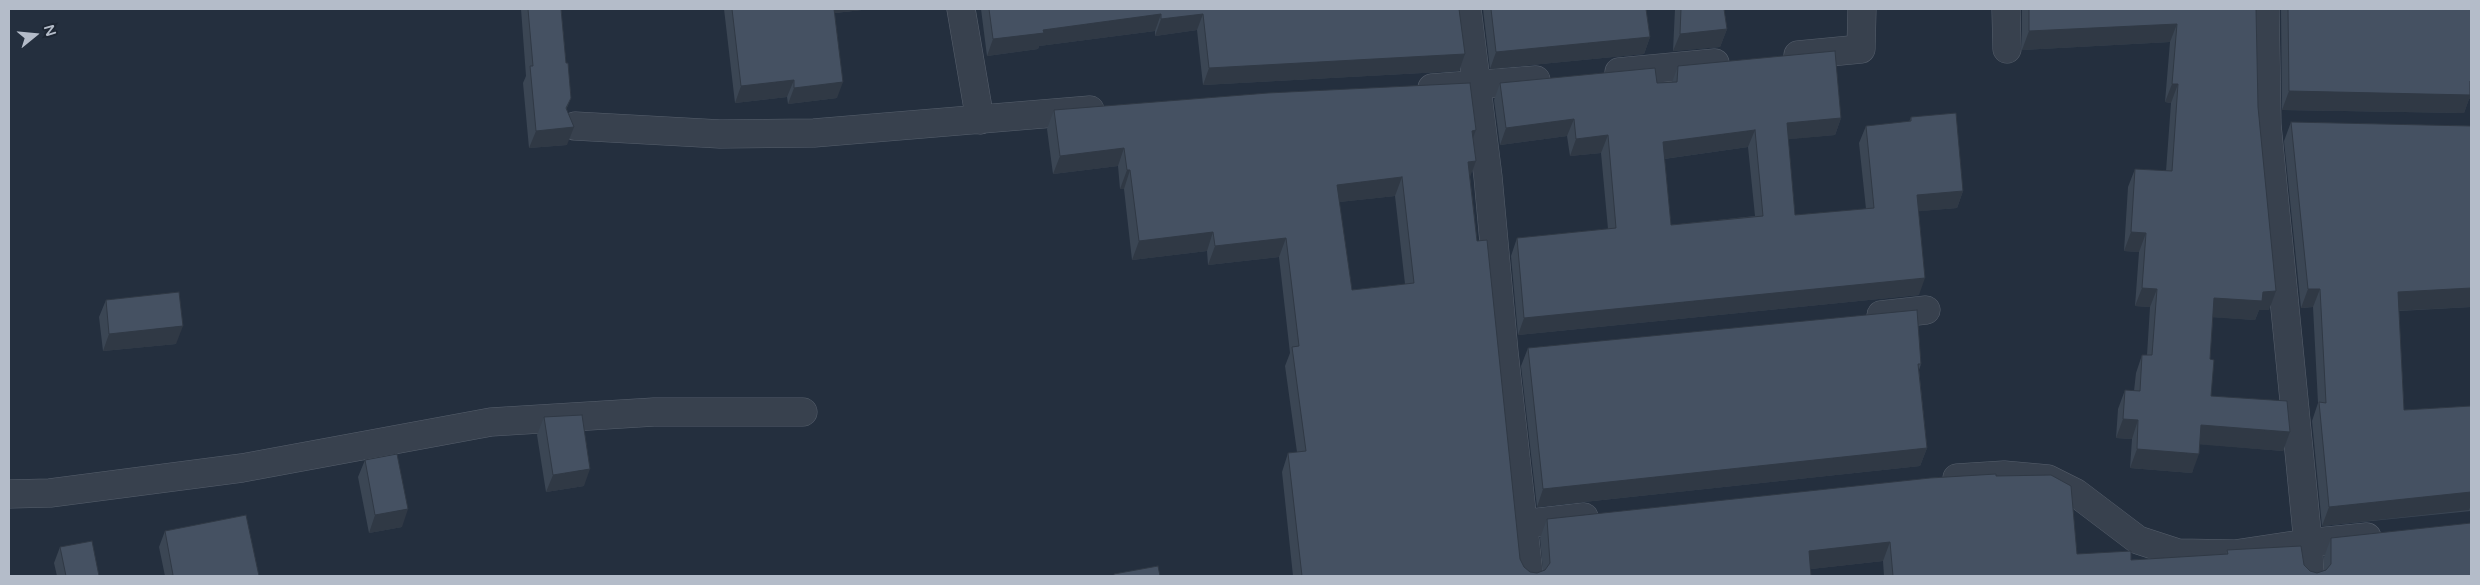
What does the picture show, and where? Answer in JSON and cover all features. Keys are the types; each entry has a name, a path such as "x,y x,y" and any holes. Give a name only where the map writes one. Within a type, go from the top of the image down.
{"street":[{"path":"961,9 980,120"},
{"path":"1466,9 1488,177 1504,352 1529,576"},
{"path":"1772,58 1861,49 1862,9"},
{"path":"2006,9 2007,49"},
{"path":"2265,9 2267,125 2310,576"},
{"path":"1594,75 1742,61"},
{"path":"1407,89 1475,86 1564,78"},
{"path":"575,126 720,134 814,133 1115,108"},
{"path":"2267,125 2296,126"},
{"path":"1858,317 1926,310"},
{"path":"1504,352 1533,349"},
{"path":"9,494 50,493 242,468 491,422 654,412 803,412"},
{"path":"1933,480 2004,475 2048,479 2076,493 2138,540 2178,553 2235,554 2308,543 2394,534"},
{"path":"1523,524 1611,514"}],"building":[{"path":"528,9 561,9 571,98 566,108 574,127 536,131 530,66 533,66"},
{"path":"732,9 834,9 843,82 794,88 794,80 741,86"},
{"path":"989,9 1459,9 1465,54 1209,68 1203,14 1161,19 1161,14 1043,30 1044,33 993,39"},
{"path":"1491,9 1646,9 1650,37 1496,52"},
{"path":"1681,9 1724,9 1727,29 1680,34"},
{"path":"2029,9 2256,9 2258,107 2276,291 2263,292 2262,301 2214,298 2210,359 2214,360 2211,396 2287,401 2290,432 2201,425 2199,454 2137,449 2138,420 2123,419 2125,390 2140,391 2142,355 2152,355 2157,289 2142,288 2146,233 2131,232 2135,169 2172,171 2178,84 2172,84 2177,24 2029,31"},
{"path":"2288,9 2471,9 2470,95 2289,91"},
{"path":"1835,51 1841,118 1787,123 1795,215 1874,208 1866,126 1911,121 1911,117 1956,113 1963,191 1917,195 1925,278 1524,318 1517,238 1616,228 1608,135 1576,139 1574,119 1506,128 1500,83 1655,68 1657,83 1677,82 1678,66","holes":["1755,130 1763,216 1671,225 1663,142"]},
{"path":"1470,83 1476,130 1472,131 1476,161 1468,162 1477,241 1487,240 1520,559 1524,567 1530,572 1537,573 1545,570 1550,563 1547,519 1930,478 1996,474 1996,476 2051,475 2071,486 2077,554 2131,551 2131,560 2228,554 2227,550 2301,546 2304,565 2310,571 2317,573 2326,570 2331,564 2331,538 2471,523 2471,576 1893,576 1890,542 1809,551 1811,576 1302,576 1288,453 1306,451 1292,347 1299,346 1286,238 1215,246 1213,232 1139,241 1130,170 1127,170 1124,148 1060,156 1054,110 1268,93","holes":["1402,177 1414,283 1352,290 1337,185"]},
{"path":"2291,122 2471,126 2471,288 2398,292 2404,410 2471,406 2471,492 2329,507 2319,402 2326,403 2320,289 2308,289"},
{"path":"179,292 183,326 109,334 106,300"},
{"path":"1917,310 1921,364 1918,364 1927,448 1543,489 1528,348"},
{"path":"582,415 590,469 553,475 544,417"},
{"path":"397,454 408,509 375,515 365,460"},
{"path":"246,515 259,576 169,576 173,575 165,531"},
{"path":"92,541 99,576 66,576 60,547"},
{"path":"1158,566 1160,576 1114,576 1114,574"}]}
